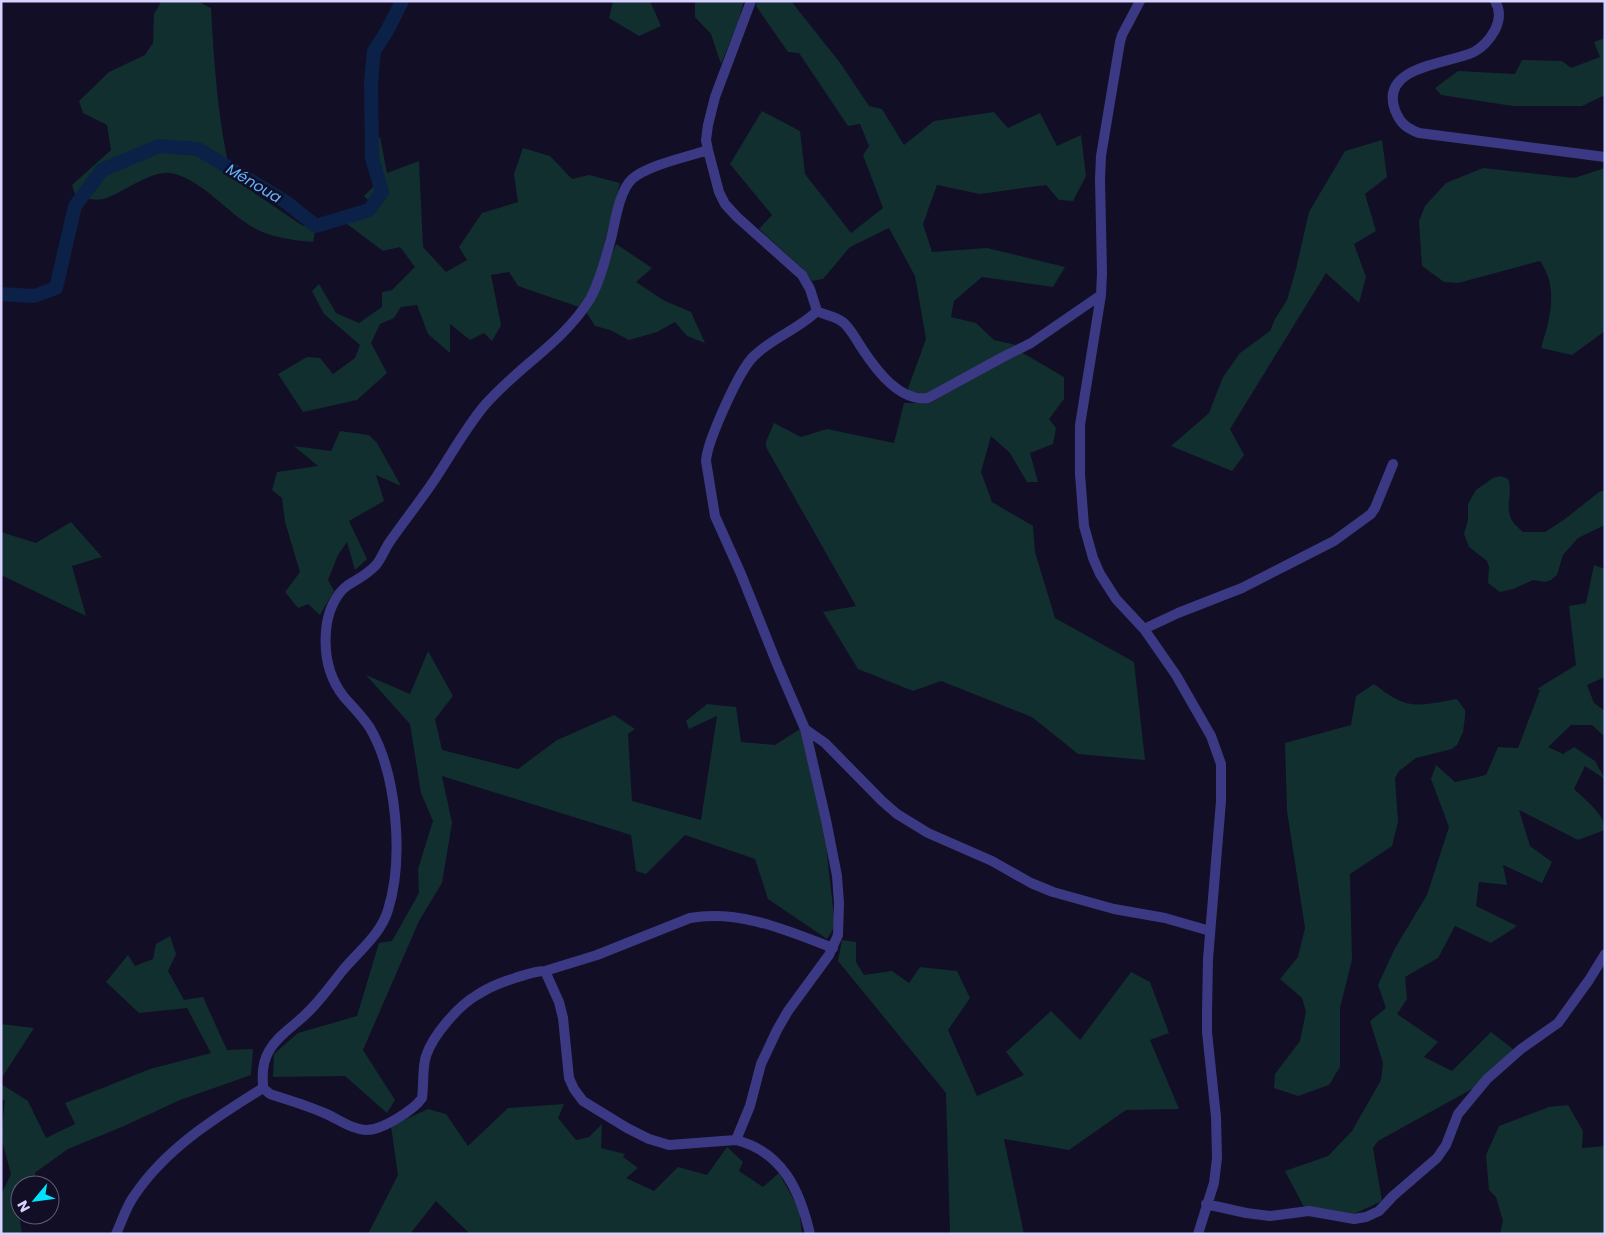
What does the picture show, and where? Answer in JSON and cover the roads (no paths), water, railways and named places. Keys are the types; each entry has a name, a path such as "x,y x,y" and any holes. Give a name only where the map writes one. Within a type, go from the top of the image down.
{"street":[{"path":"751,1 716,97 708,125 706,140 708,150 719,192 725,204 802,275 810,289 817,311"},
{"path":"1140,1 1120,42 1101,156 1101,296 1080,425 1080,474 1084,526 1093,558 1100,574 1116,599 1144,629 1165,657 1211,736 1221,764 1221,801 1208,959 1207,1032 1216,1116 1217,1158 1214,1183 1198,1234"},
{"path":"1495,1 1500,12 1497,26 1487,42 1461,57 1422,67 1398,82 1393,93 1398,120 1407,128 1419,133 1605,157"},
{"path":"708,150 672,161 645,172 629,182 619,208 596,288 579,316 567,330 484,406 450,454 436,479 389,543 379,562 365,575 343,589 333,604 326,629 325,648 327,663 336,685 366,722 382,755 396,824 396,869 384,922 314,1006 280,1037 268,1052 264,1062 264,1088 270,1094 367,1130 381,1126 418,1104 422,1098 425,1059 428,1051 450,1019 476,995 493,986 537,971 545,971 597,955 690,918 706,915 742,918 770,925 834,948"},
{"path":"817,311 835,317 844,323 862,350 884,376 901,392 910,398 919,400 934,395 1031,343 1101,296"},
{"path":"736,1140 750,1106 761,1064 777,1030 788,1011 834,948 839,923 837,876 805,729 715,516 706,452 712,435 746,365 762,349 817,311"},
{"path":"1144,629 1178,613 1242,588 1334,542 1360,524 1375,508 1393,464"},
{"path":"805,729 825,743 892,810 928,833 992,860 1032,883 1053,892 1114,909 1166,918 1210,931"},
{"path":"1206,1204 1270,1216 1309,1211 1354,1219 1366,1217 1379,1211 1393,1196 1437,1158 1446,1146 1458,1114 1487,1079 1521,1049 1558,1023 1590,980 1605,954"},
{"path":"545,971 559,1002 563,1018 569,1078 583,1101 627,1128 649,1139 669,1145 736,1140 747,1143 771,1157 782,1168 796,1188 810,1234"},
{"path":"116,1234 133,1197 151,1173 173,1151 206,1126 264,1088"},
{"path":"742,1129 747,1143"}],"waterway":[{"name":"Ménoua","path":"1,294 34,296 56,288 75,206 102,170 159,146 198,149 286,202 316,226 369,210 382,192 372,158 371,82 374,51 387,31 402,1"}]}
